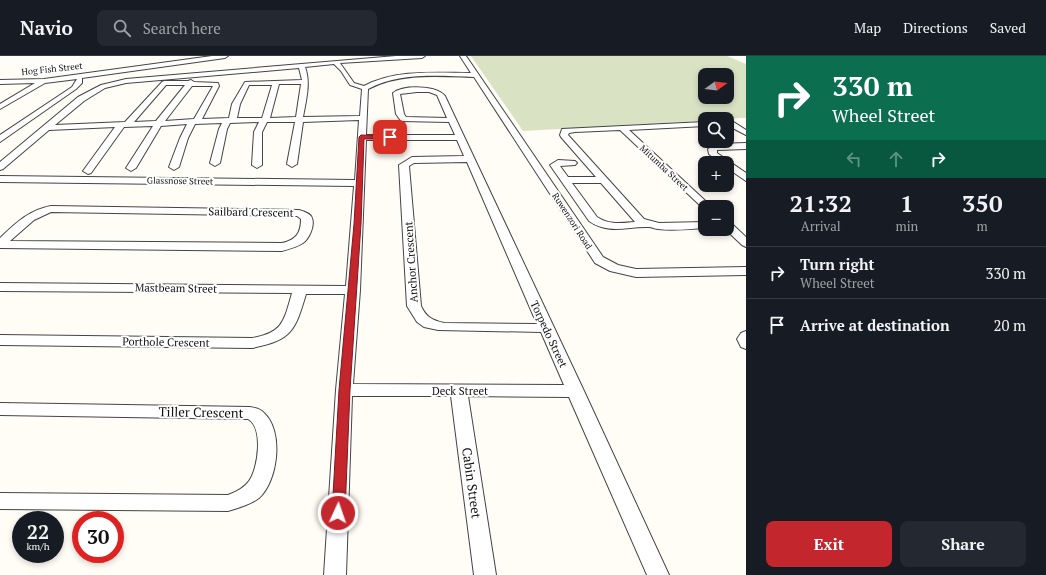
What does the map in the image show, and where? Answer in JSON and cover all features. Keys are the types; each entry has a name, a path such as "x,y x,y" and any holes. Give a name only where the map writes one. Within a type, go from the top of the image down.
{"street":[{"path":"0,167 93,90 113,83 336,62 422,56"},
{"name":"Ruwenzori Road","path":"463,56 596,256 603,263 620,271 636,273 746,271"},
{"name":"Hog Fish Street","path":"0,82 44,81 223,57"},
{"path":"336,62 352,84 365,88 376,82 395,78 477,75"},
{"path":"232,66 249,70"},
{"path":"292,164 305,82 305,76 301,66"},
{"path":"0,139 74,88 80,81 81,76 144,79"},
{"path":"0,107 44,81"},
{"path":"88,171 125,124 152,98 162,84 170,82 214,83 217,85 194,122 185,132 182,149 174,167"},
{"path":"131,168 152,132 191,82"},
{"path":"257,165 258,137 276,82"},
{"path":"215,163 223,129 230,121 236,104 247,83 305,82"},
{"path":"335,575 344,390 353,290 365,88"},
{"name":"Torpedo Street","path":"452,120 410,120 404,118 400,114 396,94 398,92 427,90 439,94 452,120 576,391 658,575"},
{"path":"46,128 161,122 363,118"},
{"path":"734,123 746,122"},
{"path":"648,224 637,219 564,134 565,132 698,124"},
{"path":"734,127 746,134"},
{"name":"Mitumba Street","path":"622,128 699,200"},
{"path":"361,137 460,138"},
{"path":"716,156 713,154 712,150 717,147 746,146"},
{"name":"Anchor Crescent","path":"469,159 412,160 404,165 414,306 418,317 428,324 444,328 546,328"},
{"path":"572,163 558,163 555,165 598,224 606,226 648,224 659,226 698,225"},
{"path":"734,169 746,178"},
{"name":"Glassnose Street","path":"0,179 360,182"},
{"path":"0,188 11,179"},
{"path":"565,180 603,180"},
{"name":"Sailbard Crescent","path":"51,209 291,213 299,214 307,218 305,234 300,241 292,245 282,247 0,244 34,215 51,209"},
{"path":"734,232 746,243"},
{"name":"Mastbeam Street","path":"0,287 353,290"},
{"name":"Porthole Crescent","path":"0,340 252,343 265,341 276,338 285,332 291,321 300,290"},
{"path":"746,336 744,339 746,344"},
{"name":"Deck Street","path":"344,390 576,391"},
{"name":"Cabin Street","path":"459,391 485,575"},
{"name":"Tiller Crescent","path":"0,409 250,413 258,416 261,421 265,428 266,440 265,466 260,482 253,490 240,499 228,503 0,501"}],"green space":[{"path":"471,56 727,56 746,64 746,118 734,118 734,112 698,112 698,121 523,131"}],"route":[{"path":"338,513 344,390 358,224 361,137 390,137"}]}
